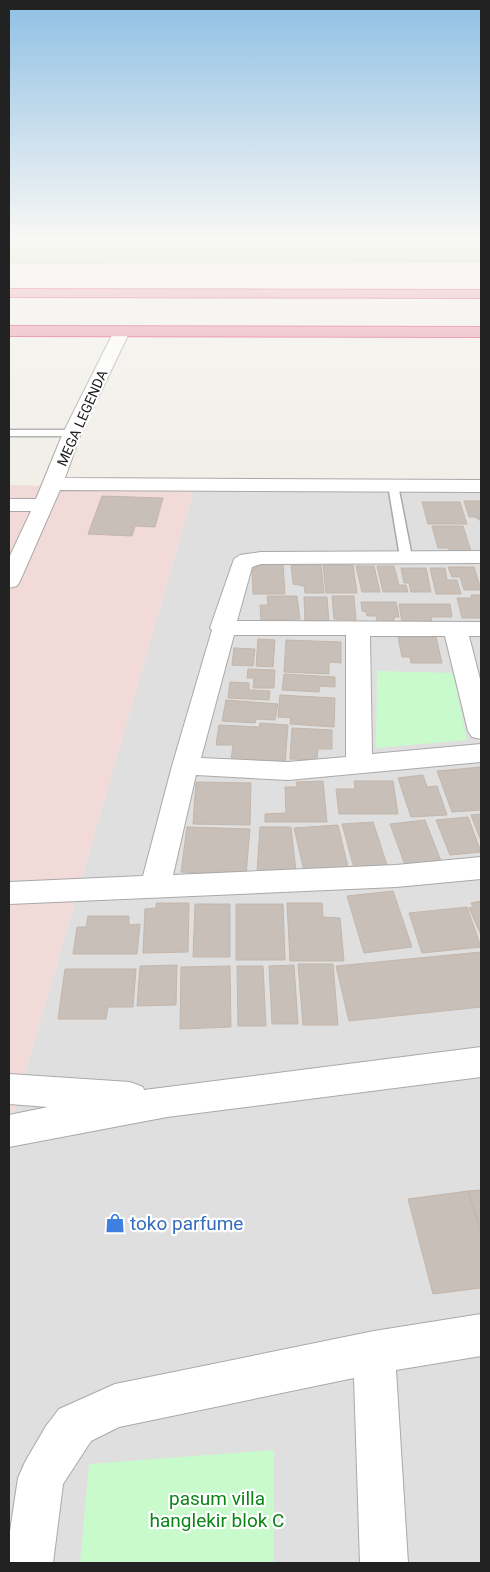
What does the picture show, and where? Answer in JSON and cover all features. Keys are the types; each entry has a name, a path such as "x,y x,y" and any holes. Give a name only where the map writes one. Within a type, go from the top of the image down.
{"highway":[{"path":"441,314 443,321"},
{"path":"9,331 122,332 443,321 481,332"}],"street":[{"name":"MEGA LEGENDA","path":"9,581 72,434 122,332"},
{"path":"52,484 481,486"},
{"path":"9,505 43,505"},
{"path":"155,888 222,628 242,564 248,560 481,557"},
{"path":"222,628 358,630 481,628"},
{"path":"455,629 481,731"},
{"path":"358,630 359,765"},
{"path":"185,766 288,771 481,753"},
{"path":"9,893 396,876 481,868"},
{"path":"9,1132 167,1101 481,1062"},
{"path":"9,1089 167,1101"},
{"path":"29,1563 41,1478 62,1442 75,1425 115,1406 374,1352 481,1334"},
{"path":"374,1352 384,1563"}],"lane":[{"path":"9,434 72,434"},
{"path":"393,485 406,557"}],"shaded area":[{"path":"9,485 194,489 9,1129"},
{"path":"194,489 481,490 481,1563 9,1563 9,1129"}],"green space":[{"path":"377,671 453,673 467,740 376,748"},
{"name":"pasum villa hanglekir blok C","path":"274,1450 274,1563 80,1563 89,1464"}],"building":[{"path":"102,496 163,498 155,527 135,526 132,536 88,534"},
{"path":"464,501 481,501 481,521 475,517 469,517"},
{"path":"422,502 460,502 467,524 428,524"},
{"path":"432,526 463,526 471,551 449,551 448,548 438,548"},
{"path":"259,564 283,564 285,594 253,594 252,570"},
{"path":"291,565 321,565 324,593 305,593 304,586 293,584"},
{"path":"323,565 353,565 357,593 326,593"},
{"path":"356,566 374,566 380,592 362,592"},
{"path":"377,566 394,566 399,585 406,585 408,592 383,592"},
{"path":"448,567 474,567 481,590 464,590 460,577 452,577"},
{"path":"401,568 426,568 431,592 411,592 409,583 404,583"},
{"path":"430,568 445,568 447,580 457,580 461,594 436,594"},
{"path":"471,595 481,595 481,618 462,618 457,598 472,598"},
{"path":"267,596 297,596 300,619 261,620 260,605 268,605"},
{"path":"332,596 354,596 356,620 334,619"},
{"path":"304,597 327,597 329,622 305,622"},
{"path":"361,602 396,602 399,617 394,617 394,622 377,622 376,616 367,616 366,612 362,611"},
{"path":"399,604 450,604 452,617 431,617 432,623 402,622"},
{"path":"398,637 436,637 442,663 411,663 410,657 402,657"},
{"path":"258,639 275,640 273,667 256,666"},
{"path":"286,640 341,642 341,663 329,662 329,674 284,672"},
{"path":"234,648 255,649 253,666 232,665"},
{"path":"248,669 275,670 274,688 253,688 254,678 247,678"},
{"path":"284,674 335,677 335,687 320,686 319,692 282,690"},
{"path":"230,682 249,683 249,690 270,691 269,700 228,698"},
{"path":"280,695 335,698 334,727 290,724 291,718 278,717"},
{"path":"226,700 278,704 275,720 256,719 255,723 222,721"},
{"path":"260,723 288,725 285,763 231,760 233,745 216,745 219,725 259,727"},
{"path":"292,728 332,730 332,749 318,749 317,760 290,759"},
{"path":"481,767 481,810 452,812 437,771"},
{"path":"423,775 427,787 437,786 447,815 411,817 398,778"},
{"path":"323,781 327,822 265,822 265,814 286,813 285,787 297,787 296,782"},
{"path":"354,781 393,781 398,814 339,814 336,789 355,789"},
{"path":"196,782 251,783 250,825 193,824"},
{"path":"481,814 481,841 471,815"},
{"path":"468,817 481,852 450,855 436,820"},
{"path":"425,820 441,861 405,865 390,824"},
{"path":"373,822 387,865 354,868 342,824"},
{"path":"338,825 348,867 304,871 294,828"},
{"path":"187,827 250,829 246,875 181,872"},
{"path":"260,827 291,827 296,871 257,872"},
{"path":"393,891 412,947 364,953 347,896"},
{"path":"481,901 481,935 469,908 473,907 471,903"},
{"path":"156,903 189,903 188,952 143,953 145,909 156,908"},
{"path":"287,903 322,903 323,917 340,918 344,961 290,961"},
{"path":"195,904 230,904 230,957 193,957"},
{"path":"236,904 283,904 285,960 236,960"},
{"path":"467,907 481,947 422,953 409,913"},
{"path":"88,916 129,916 129,925 140,924 137,954 73,954 77,927 86,927"},
{"path":"481,952 481,1007 349,1021 336,966"},
{"path":"298,964 333,964 338,1025 303,1025"},
{"path":"177,965 176,1005 137,1006 140,966"},
{"path":"294,965 298,1024 272,1024 269,966"},
{"path":"230,966 231,1027 180,1029 181,967"},
{"path":"237,966 263,966 266,1026 238,1026"},
{"path":"65,969 136,969 133,1007 108,1007 106,1019 58,1019"},
{"path":"481,1190 481,1233 468,1191"},
{"path":"468,1191 481,1233 481,1288 433,1294 408,1199"}],"place":[{"name":"toko parfume","path":"115,1223"}]}
